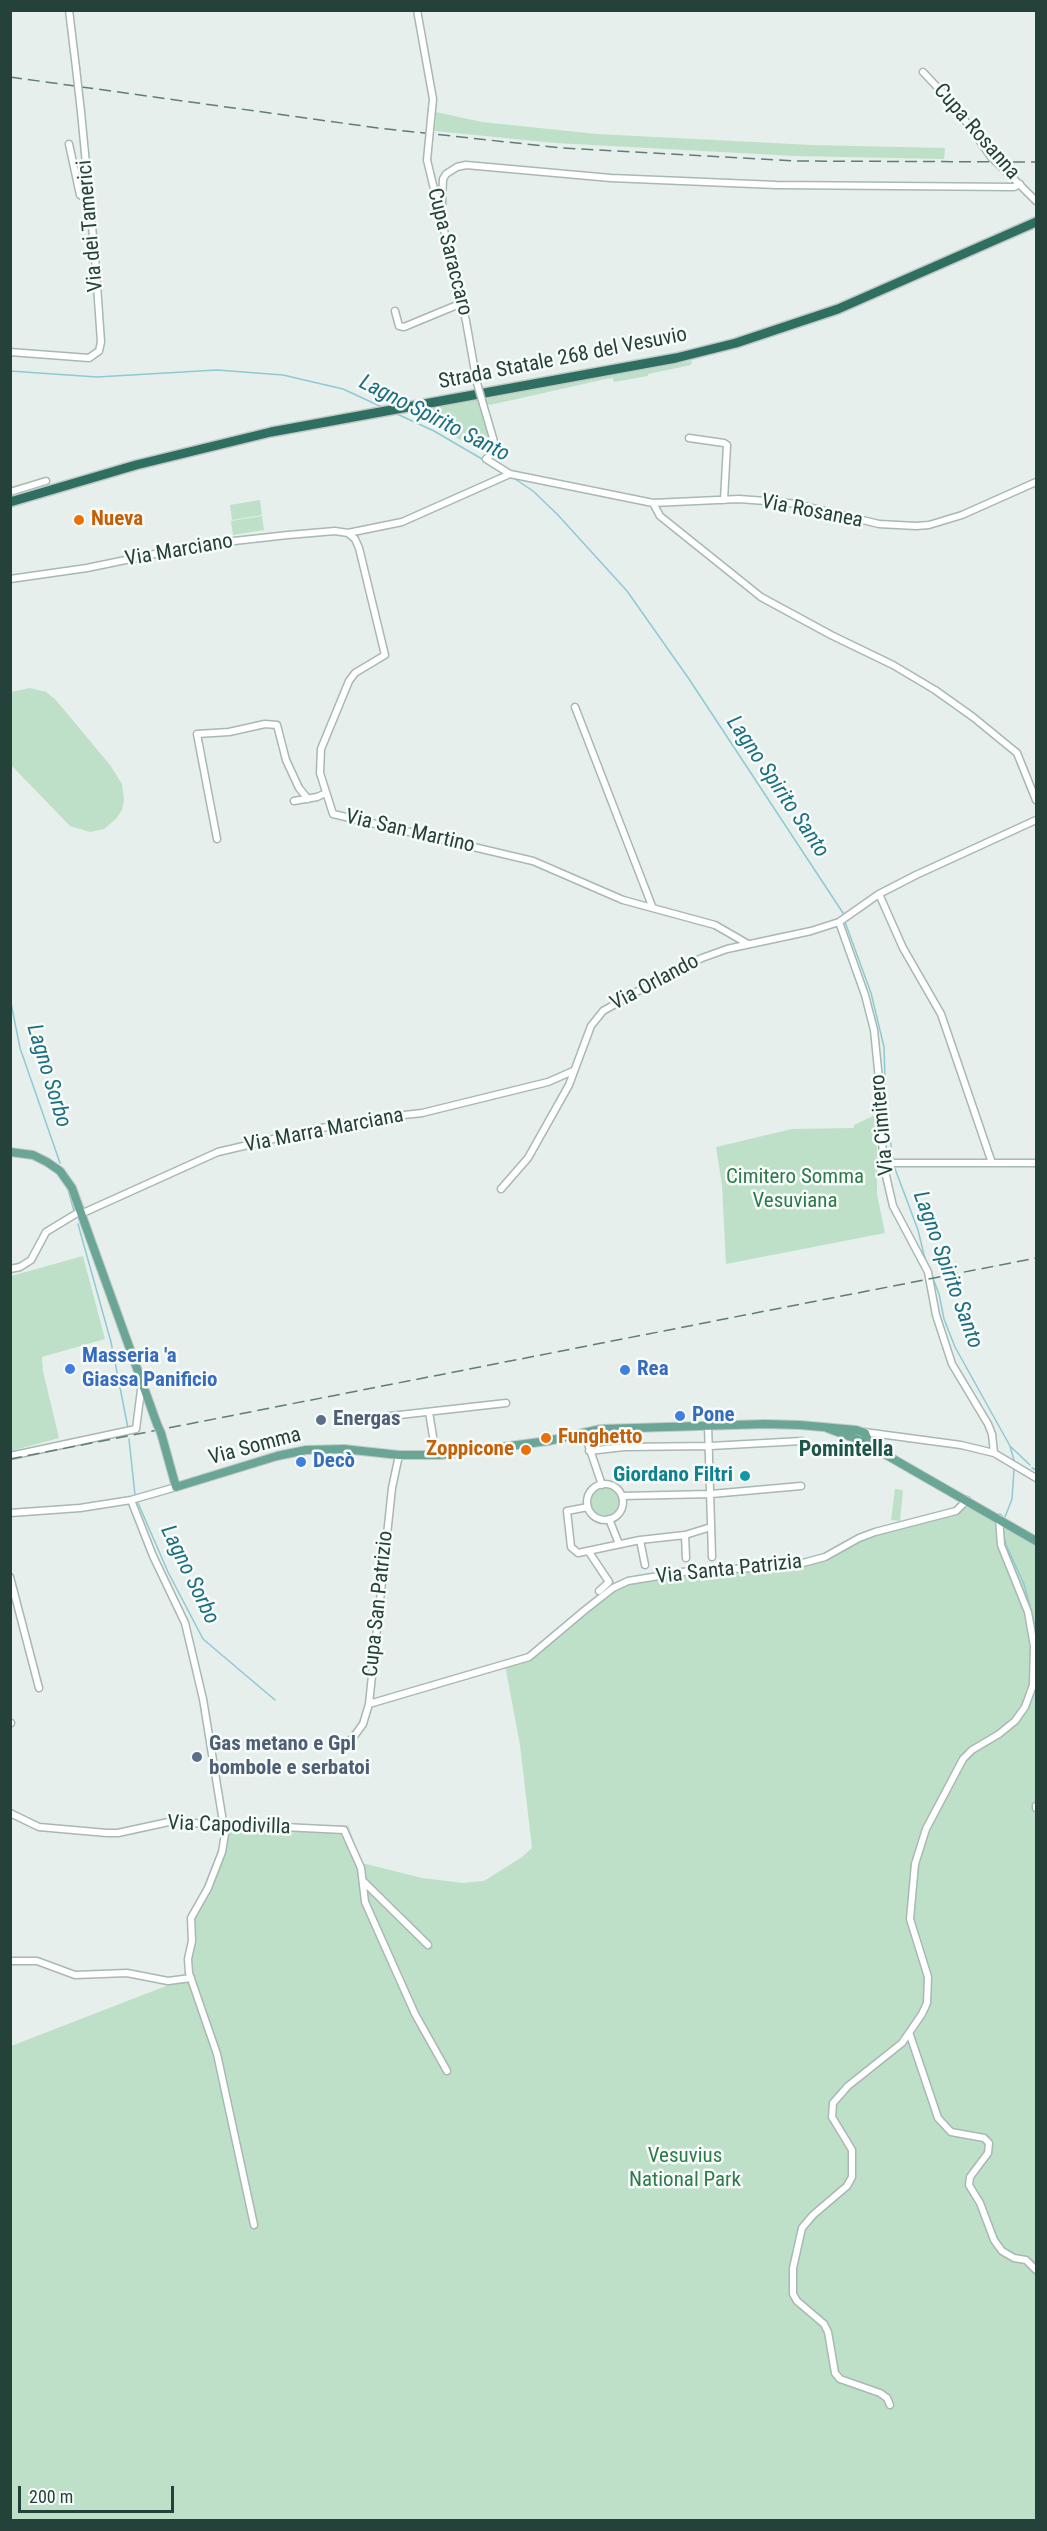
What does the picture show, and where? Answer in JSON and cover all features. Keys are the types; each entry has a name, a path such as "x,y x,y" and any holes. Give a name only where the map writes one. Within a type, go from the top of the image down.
{"highway":[{"name":"Strada Statale 268 del Vesuvio","path":"10,502 136,465 272,432 666,359 736,343 837,309 1036,222"}],"main road":[{"path":"10,1152 33,1155 55,1167 72,1188 83,1213 161,1433 176,1487"},
{"name":"Via Somma","path":"176,1487 277,1456 306,1450 344,1449 399,1455 436,1455 548,1442 584,1432 625,1427 708,1425 800,1425 827,1428 863,1437"},
{"path":"863,1437 874,1447 1036,1541"}],"street":[{"name":"Via dei Tamerici","path":"10,352 89,358 99,351 101,342 81,112 69,10"},
{"name":"Cupa Saraccaro","path":"417,10 433,99 427,160 462,303 477,383 495,445 495,451 486,459 510,474"},
{"name":"Cupa Rosanna","path":"923,72 955,106 991,157 1036,201"},
{"path":"69,144 81,195 89,200"},
{"path":"438,208 442,204 443,179 446,174 457,166 466,165 611,178 776,185 1014,187 1020,184"},
{"path":"395,311 399,326 404,327 462,303"},
{"path":"689,438 727,445 724,500"},
{"name":"Via Rosanea","path":"510,474 653,503 724,500 796,504 879,524 916,526 929,525 962,515 1036,482"},
{"name":"Via Marciano","path":"10,579 87,568 198,545 300,534 348,533 402,522 421,516 510,474"},
{"path":"10,492 46,481"},
{"path":"653,503 660,516 761,597 901,670 935,690 973,717 1017,753 1036,800"},
{"name":"Via San Martino","path":"348,533 355,539 359,548 385,655 355,673 340,699 321,749 319,762 326,793 335,815 533,861 623,900 652,906 715,925 748,944"},
{"path":"575,707 652,906"},
{"path":"217,839 197,734 229,732 265,724 277,725 289,766 299,788 308,799"},
{"path":"294,801 326,793"},
{"name":"Via Orlando","path":"501,1189 528,1158 568,1085 591,1026 603,1011 688,963 748,944 811,932 838,922 879,894 1036,820"},
{"path":"879,894 903,948 941,1014 992,1163"},
{"name":"Via Cimitero","path":"838,922 865,995 874,1030 881,1099 883,1163 893,1206 928,1272 936,1315 952,1364 988,1424 992,1434 994,1453"},
{"name":"Via Marra Marciana","path":"83,1213 218,1152 316,1129 422,1113 548,1082 573,1071"},
{"path":"883,1163 1036,1162"},
{"path":"10,1269 20,1267 31,1260 43,1234 54,1225 79,1212 83,1213"},
{"path":"67,1219 79,1218 83,1213"},
{"path":"10,1456 136,1429 142,1381"},
{"path":"346,1421 506,1403"},
{"path":"429,1412 436,1455"},
{"path":"708,1425 712,1557"},
{"path":"584,1432 602,1485"},
{"path":"863,1437 879,1434 961,1445 994,1453 1036,1478"},
{"path":"589,1451 802,1441"},
{"name":"Cupa San Patrizio","path":"341,1744 352,1739 363,1724 369,1704 392,1488 399,1455"},
{"path":"602,1485 616,1488 622,1496 622,1508 619,1513 609,1519 594,1516 588,1507 587,1501 592,1490 602,1485"},
{"path":"622,1496 711,1494 801,1486"},
{"name":"Via Somma","path":"10,1513 80,1508 131,1500 176,1487"},
{"path":"131,1500 153,1556 185,1623 199,1675 224,1826 222,1852 208,1888 191,1918 192,1941 188,1959 191,1978 217,2054 254,2225"},
{"name":"Via Santa Patrizia","path":"369,1704 529,1657 613,1588 628,1581 689,1571 792,1566 825,1557 859,1538 956,1511 968,1500"},
{"path":"588,1507 567,1511 571,1546 578,1553 640,1540 685,1535 711,1527"},
{"path":"890,2405 887,2398 880,2393 840,2379 835,2373 828,2332 824,2324 797,2301 792,2286 802,2228 813,2215 847,2186 852,2177 852,2150 832,2117 833,2103 839,2094 909,2036 922,2014 928,1993 928,1977 910,1919 913,1880 919,1848 926,1829 963,1759 972,1750 1015,1722 1025,1707 1033,1685 1035,1670 1028,1612 1001,1545 999,1518"},
{"path":"609,1519 620,1544"},
{"path":"685,1535 686,1558"},
{"path":"640,1540 645,1565"},
{"path":"589,1552 609,1582 599,1591"},
{"path":"10,1577 39,1688"},
{"name":"Via Capodivilla","path":"10,1814 39,1827 106,1833 118,1833 173,1821 224,1826 344,1830 361,1868 362,1881"},
{"path":"362,1881 428,1945"},
{"path":"362,1881 365,1902 380,1938 415,2014 447,2071"},
{"path":"10,1961 37,1961 75,1975 127,1973 168,1981 191,1978"},
{"path":"909,2036 938,2118 951,2132 984,2138 989,2143 988,2153 970,2178 969,2184 980,2203 994,2240 1002,2251 1014,2259 1026,2260 1036,2270"}],"green space":[{"path":"436,112 482,122 597,134 812,145 945,148 944,159 795,156 555,143 435,131"},
{"path":"692,361 691,365 648,374 648,376 614,382 613,378 606,379 490,405 486,404 484,399"},
{"path":"480,399 491,431 492,450 485,453 408,412"},
{"path":"260,500 262,515 232,520 230,505"},
{"path":"262,516 264,530 233,535 231,521"},
{"path":"30,688 46,692 55,699 110,765 122,784 124,800 122,810 116,819 104,829 90,832 70,826 11,765 11,692"},
{"name":"Cimitero Somma Vesuviana","path":"877,1114 877,1194 885,1233 726,1264 722,1185 716,1147 792,1129 854,1128 854,1125"},
{"path":"83,1256 105,1339 42,1357 43,1371 59,1438 11,1451 11,1276"},
{"path":"605,1488 615,1492 619,1502 615,1512 605,1516 595,1512 591,1502 595,1492"},
{"path":"895,1489 903,1490 900,1521 891,1520"},
{"name":"Vesuvius National Park","path":"979,1504 1036,1538 1036,2520 11,2520 11,2046 184,1979 187,1975 194,1909 219,1853 226,1824 318,1827 348,1825 362,1863 422,1878 463,1883 484,1881 522,1857 532,1848 520,1745 505,1665 529,1656 595,1597 610,1587 691,1569 803,1563 838,1549 863,1534"}],"waterway":[{"name":"Lagno Spirito Santo","path":"10,371 97,377 217,370 283,375 343,389 384,408"},
{"name":"Lagno Spirito Santo","path":"397,414 434,431 482,459"},
{"name":"Lagno Spirito Santo","path":"512,477 533,491 557,514 627,591 689,679 843,913"},
{"name":"Lagno Spirito Santo","path":"845,922 871,993 884,1047 886,1111 893,1159"},
{"name":"Lagno Sorbo","path":"10,998 20,1048 60,1163"},
{"name":"Lagno Spirito Santo","path":"894,1166 918,1230 924,1255 939,1294 944,1319 955,1347 1010,1446 1014,1460"},
{"name":"Lagno Sorbo","path":"67,1186 74,1211"},
{"name":"Lagno Sorbo","path":"78,1224 111,1342 128,1428"},
{"name":"Lagno Sorbo","path":"129,1439 135,1495"},
{"path":"1011,1447 1030,1465"},
{"path":"1032,1468 1036,1470"},
{"path":"1005,1517 1012,1499 1014,1469"},
{"name":"Lagno Sorbo","path":"138,1503 168,1572 203,1639 275,1700"},
{"path":"1002,1526 1006,1545 1024,1584 1036,1630"}],"railway":[{"path":"10,77 378,128 562,148 796,161 1036,162"},
{"path":"10,1459 1036,1258"}],"place":[{"name":"Nueva","path":"79,520"},
{"name":"Masseria 'a Giassa Panificio","path":"70,1369"},
{"name":"Rea","path":"625,1370"},
{"name":"Pone","path":"680,1416"},
{"name":"Energas","path":"321,1420"},
{"name":"Funghetto","path":"546,1438"},
{"name":"Zoppicone","path":"526,1450"},
{"name":"Decò","path":"301,1462"},
{"name":"Giordano Filtri","path":"745,1476"},
{"name":"Gas metano e Gpl bombole e serbatoi","path":"197,1757"}],"district":[{"name":"Pomintella","path":"846,1450"}]}
